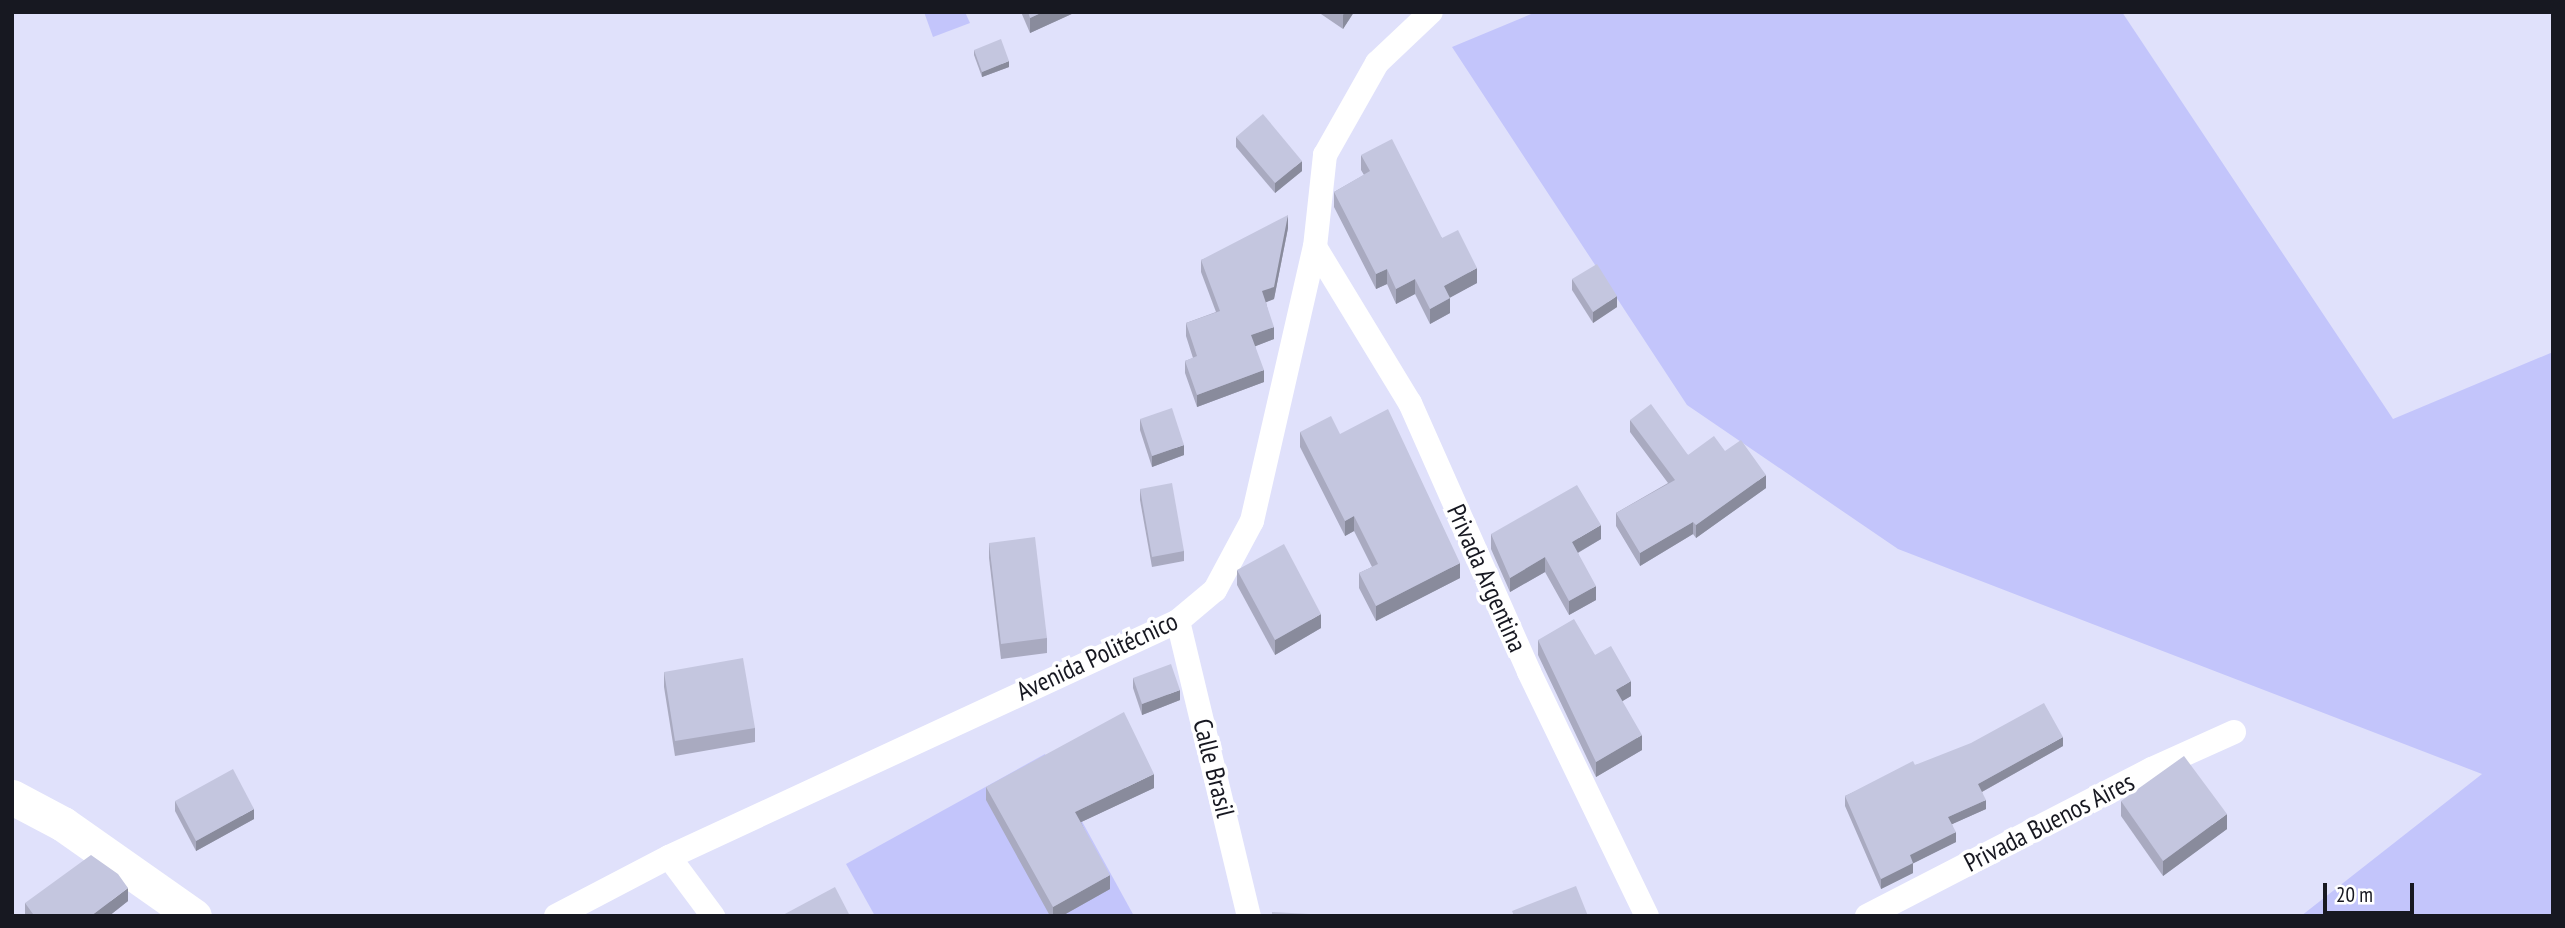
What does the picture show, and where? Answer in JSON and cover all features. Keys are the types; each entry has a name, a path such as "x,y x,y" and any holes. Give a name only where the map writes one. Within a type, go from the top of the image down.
{"street":[{"name":"Avenida Politécnico","path":"556,916 669,857 1178,621 1214,590 1252,521 1315,247 1325,155 1377,63 1431,12"},
{"name":"Privada Argentina","path":"1315,247 1410,403 1528,672 1647,916"},
{"name":"Calle Brasil","path":"1178,621 1249,916"},
{"name":"Privada Buenos Aires","path":"1867,916 2152,769 2234,732"},
{"path":"12,797 63,824 194,916"},
{"path":"669,857 713,916"}],"shaded area":[{"path":"924,12 965,12 970,23 933,37"},
{"path":"1536,12 2122,12 2393,419 2553,352 2553,916 2301,916 2482,774 1898,549 1687,405 1452,47"},
{"path":"1045,754 1134,916 875,916 846,864"}],"building":[{"path":"1028,12 1043,12 1030,18"},
{"path":"1001,39 1009,61 982,72 974,50"},
{"path":"1263,114 1302,161 1275,183 1236,137"},
{"path":"1392,139 1442,238 1458,230 1477,268 1444,286 1450,298 1430,309 1415,279 1396,289 1387,269 1376,274 1334,192 1370,171 1361,155"},
{"path":"1288,215 1274,287 1262,291 1274,327 1251,335 1264,370 1197,395 1185,361 1197,356 1186,323 1220,311 1201,260"},
{"path":"1597,264 1617,296 1593,312 1572,279"},
{"path":"1651,404 1688,455 1714,436 1725,451 1741,440 1766,475 1696,525 1693,522 1640,553 1616,513 1675,480 1630,420"},
{"path":"1172,408 1184,445 1152,456 1140,419"},
{"path":"1388,409 1460,563 1376,606 1359,573 1378,564 1354,516 1345,521 1300,432 1331,416 1340,434"},
{"path":"1172,483 1184,551 1152,557 1140,489"},
{"path":"1577,485 1601,525 1572,542 1596,586 1569,601 1545,557 1510,578 1491,534"},
{"path":"1035,537 1047,638 1001,644 989,543"},
{"path":"1284,544 1321,614 1275,640 1237,570"},
{"path":"1574,619 1595,655 1611,646 1631,681 1616,690 1642,735 1596,762 1538,640"},
{"path":"743,658 755,728 675,741 664,672"},
{"path":"1171,664 1180,690 1142,704 1133,678"},
{"path":"2044,703 2063,737 1978,784 1986,800 1948,817 1956,832 1910,855 1913,863 1881,879 1845,796 1913,761 1915,765 1971,743"},
{"path":"1124,712 1154,774 1075,812 1110,875 1053,907 986,787"},
{"path":"2184,756 2227,814 2163,861 2121,801"},
{"path":"233,769 254,809 196,841 175,801"},
{"path":"91,855 118,874 128,888 91,916 30,916 33,914 25,903"},
{"path":"1576,886 1588,916 1514,916 1512,911"},
{"path":"835,887 850,916 781,916"},
{"path":"1272,912 1329,915 1329,916 1272,916"}]}
